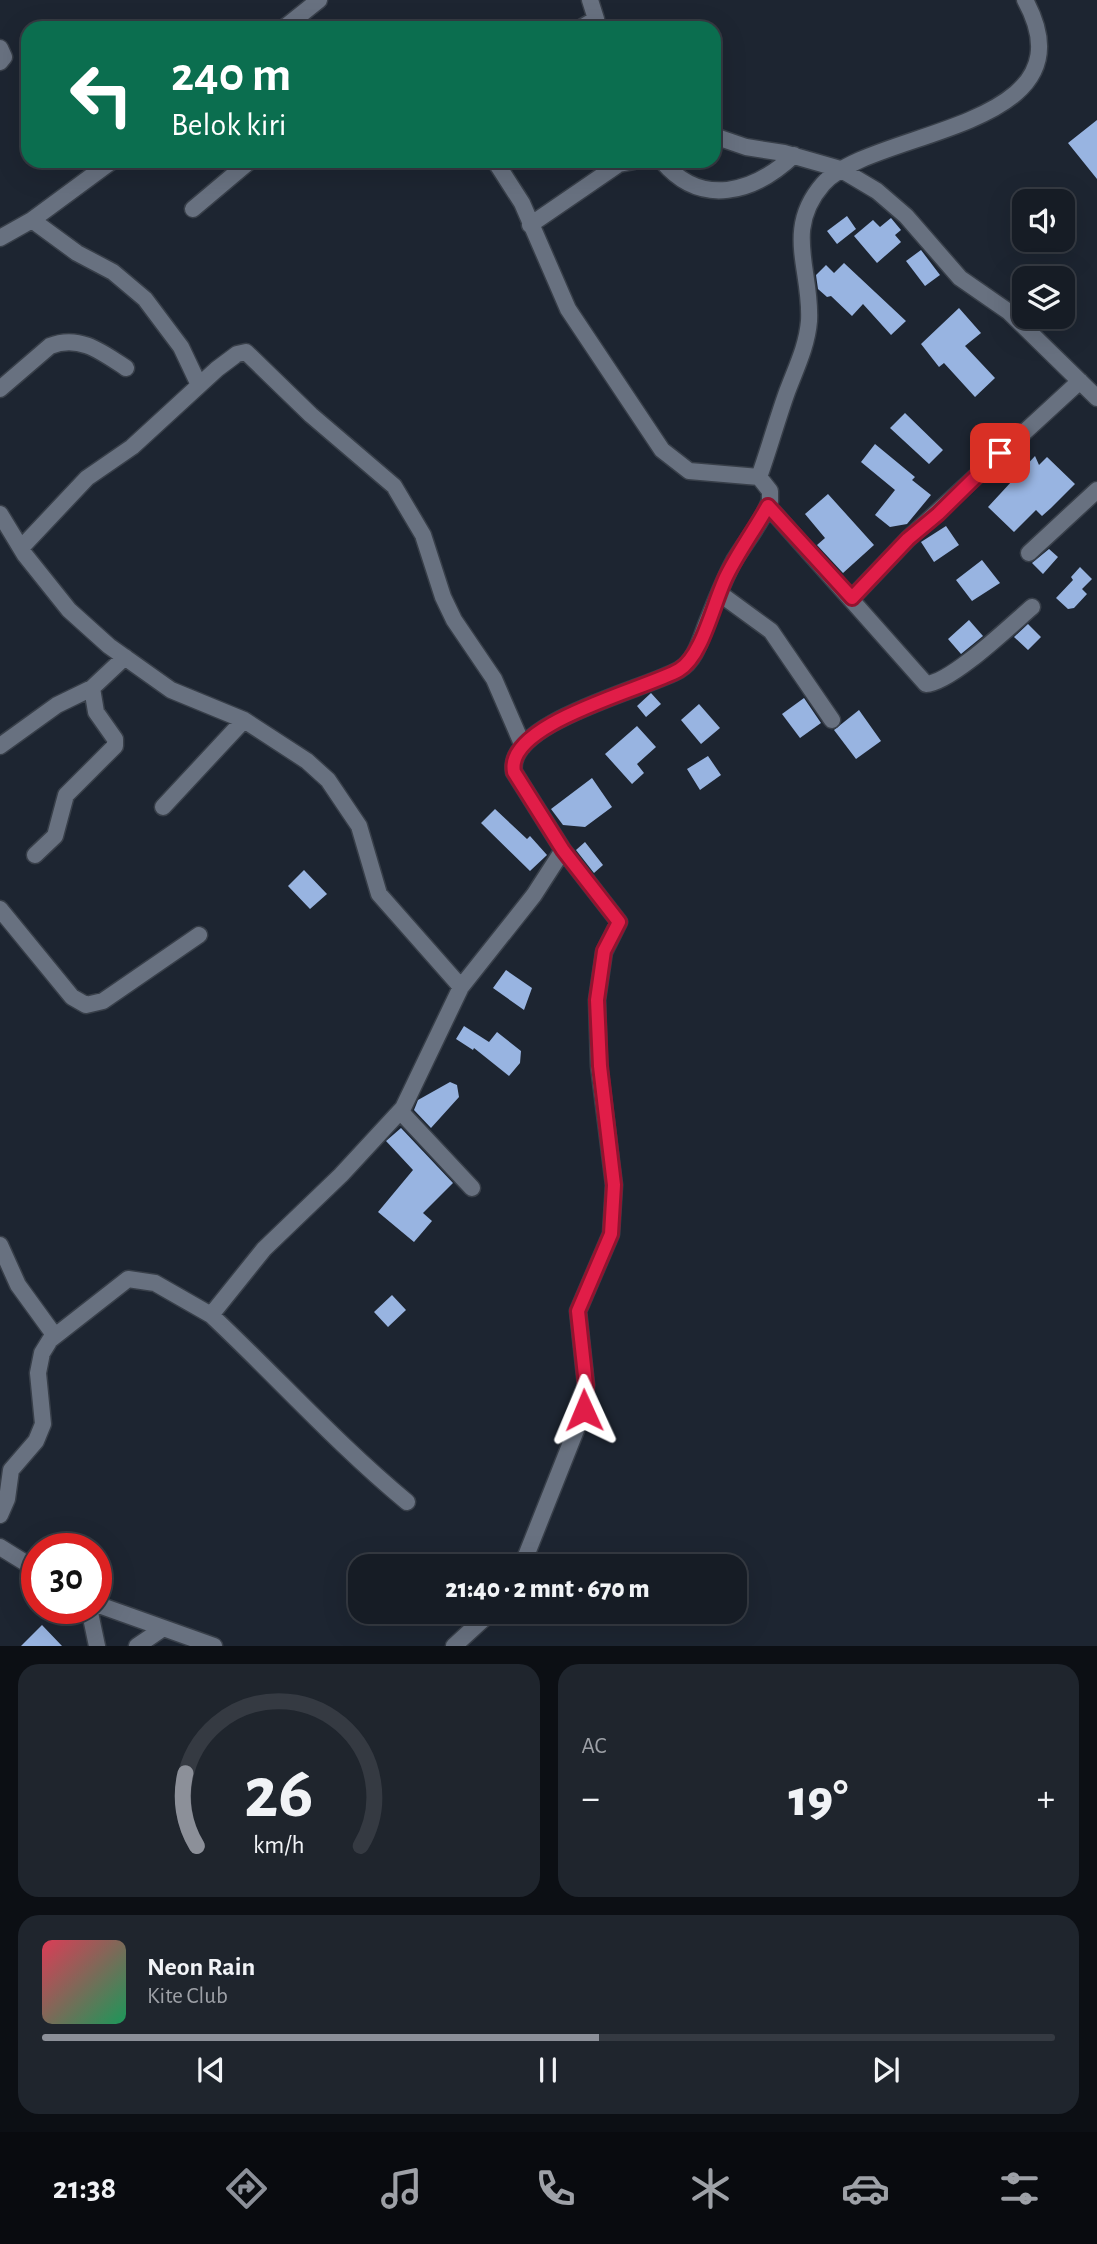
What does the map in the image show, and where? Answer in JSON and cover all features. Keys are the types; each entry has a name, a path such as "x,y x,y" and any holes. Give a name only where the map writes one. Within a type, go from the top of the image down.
{"street":[{"path":"293,21 319,0"},
{"path":"590,0 599,21"},
{"path":"759,477 806,344 809,319 800,237 802,219 822,185 840,169 949,130 996,108 1016,92 1031,74 1040,50 1032,12 1026,0"},
{"path":"0,48 4,57 0,62"},
{"path":"721,139 746,148 794,155 840,169 877,191 900,210 960,278 1009,312 1097,398"},
{"path":"669,168 681,179 710,192 761,179 794,155"},
{"path":"0,238 32,220 103,168"},
{"path":"193,209 242,168"},
{"path":"500,168 515,192 568,309 662,450 689,471 759,477 770,491 768,506 735,560 695,653 683,668 546,727 533,735 514,762 514,772 563,850 598,898 618,918 618,926 604,951 597,1000 600,1066 614,1185 611,1234 578,1311 586,1385 584,1410 527,1554"},
{"path":"530,225 613,168"},
{"path":"32,220 78,253 113,272 145,299 181,347 199,385"},
{"path":"0,389 50,346 59,342 85,344 126,368"},
{"path":"21,548 87,478 132,447 237,354 246,352 311,415 394,486 423,535 443,597 454,620 494,679 523,746"},
{"path":"852,598 908,539 1080,381"},
{"path":"1029,553 1097,490"},
{"path":"768,506 852,598 919,680 929,684 961,666 1032,607"},
{"path":"2,521 69,610 124,657 171,690 244,720 307,761 328,780 359,825 379,894 461,987"},
{"path":"719,593 771,631 832,720"},
{"path":"0,746 57,705 92,688 124,657"},
{"path":"35,855 55,836 66,794 115,746 115,739 96,712 92,688"},
{"path":"163,807 244,720"},
{"path":"211,1315 264,1249 341,1175 400,1111 414,1088 425,1058 461,987 534,895 563,850"},
{"path":"0,909 72,997 86,1005 103,1001 200,935"},
{"path":"400,1111 472,1188"},
{"path":"0,1245 18,1285 55,1336"},
{"path":"0,1516 7,1499 11,1470 36,1441 43,1424 38,1362 55,1336 128,1279 155,1283 211,1315 291,1390 357,1461 407,1502"},
{"path":"0,1547 21,1560"},
{"path":"112,1610 214,1646"},
{"path":"92,1624 97,1646"},
{"path":"454,1646 478,1624"},
{"path":"137,1646 162,1629"}],"building":[{"path":"1097,120 1097,179 1068,143"},
{"path":"847,216 856,229 837,244 827,231"},
{"path":"891,218 901,230 895,235 901,242 877,263 854,236 873,220 880,227"},
{"path":"921,250 940,275 925,286 906,261"},
{"path":"844,263 906,321 891,335 863,304 852,316 831,296 827,297 818,289 816,275 826,265 834,273"},
{"path":"959,308 981,333 965,346 995,378 975,397 944,363 939,367 921,344"},
{"path":"905,413 943,450 929,464 890,428"},
{"path":"875,444 915,477 912,480 931,495 907,524 890,527 875,515 895,490 861,462"},
{"path":"1035,456 1039,465 1047,457 1075,484 1042,516 1036,510 1014,532 988,507"},
{"path":"828,494 874,545 843,573 817,545 825,538 805,514"},
{"path":"946,526 959,545 934,562 921,542"},
{"path":"1049,549 1058,557 1043,574 1032,563"},
{"path":"982,560 1000,583 972,601 956,580"},
{"path":"1080,567 1092,579 1082,589 1087,594 1074,608 1068,609 1056,598 1073,580 1071,577"},
{"path":"969,620 983,636 961,654 948,639"},
{"path":"1028,624 1041,637 1028,650 1014,637"},
{"path":"651,693 661,704 646,717 637,706"},
{"path":"804,698 821,723 800,738 782,714"},
{"path":"699,704 720,728 701,744 681,720"},
{"path":"859,710 881,741 856,759 834,730"},
{"path":"637,726 656,747 637,764 644,773 632,784 605,754"},
{"path":"708,756 721,775 700,790 687,769"},
{"path":"592,778 612,807 585,827 563,825 551,809"},
{"path":"495,809 527,839 530,836 547,855 530,871 481,823"},
{"path":"585,842 603,865 594,873 576,850"},
{"path":"304,870 327,894 310,909 288,886"},
{"path":"506,970 532,988 524,1010 493,988"},
{"path":"464,1026 489,1042 497,1032 521,1051 520,1063 509,1076 474,1048 473,1050 456,1039"},
{"path":"450,1082 457,1085 459,1097 431,1128 414,1110 418,1100"},
{"path":"401,1128 453,1183 423,1213 432,1221 414,1242 378,1212 413,1170 386,1141"},
{"path":"392,1295 406,1310 388,1327 374,1312"},
{"path":"42,1625 62,1646 21,1646"}],"route":[{"path":"584,1410 586,1385 582,1369 578,1311 586,1286 606,1249 613,1220 614,1185 600,1066 597,1000 604,951 619,922 598,898 552,834 514,772 514,762 533,735 546,727 621,692 674,673 690,662 725,578 768,506 852,598 898,548 957,497 1000,453"}]}
